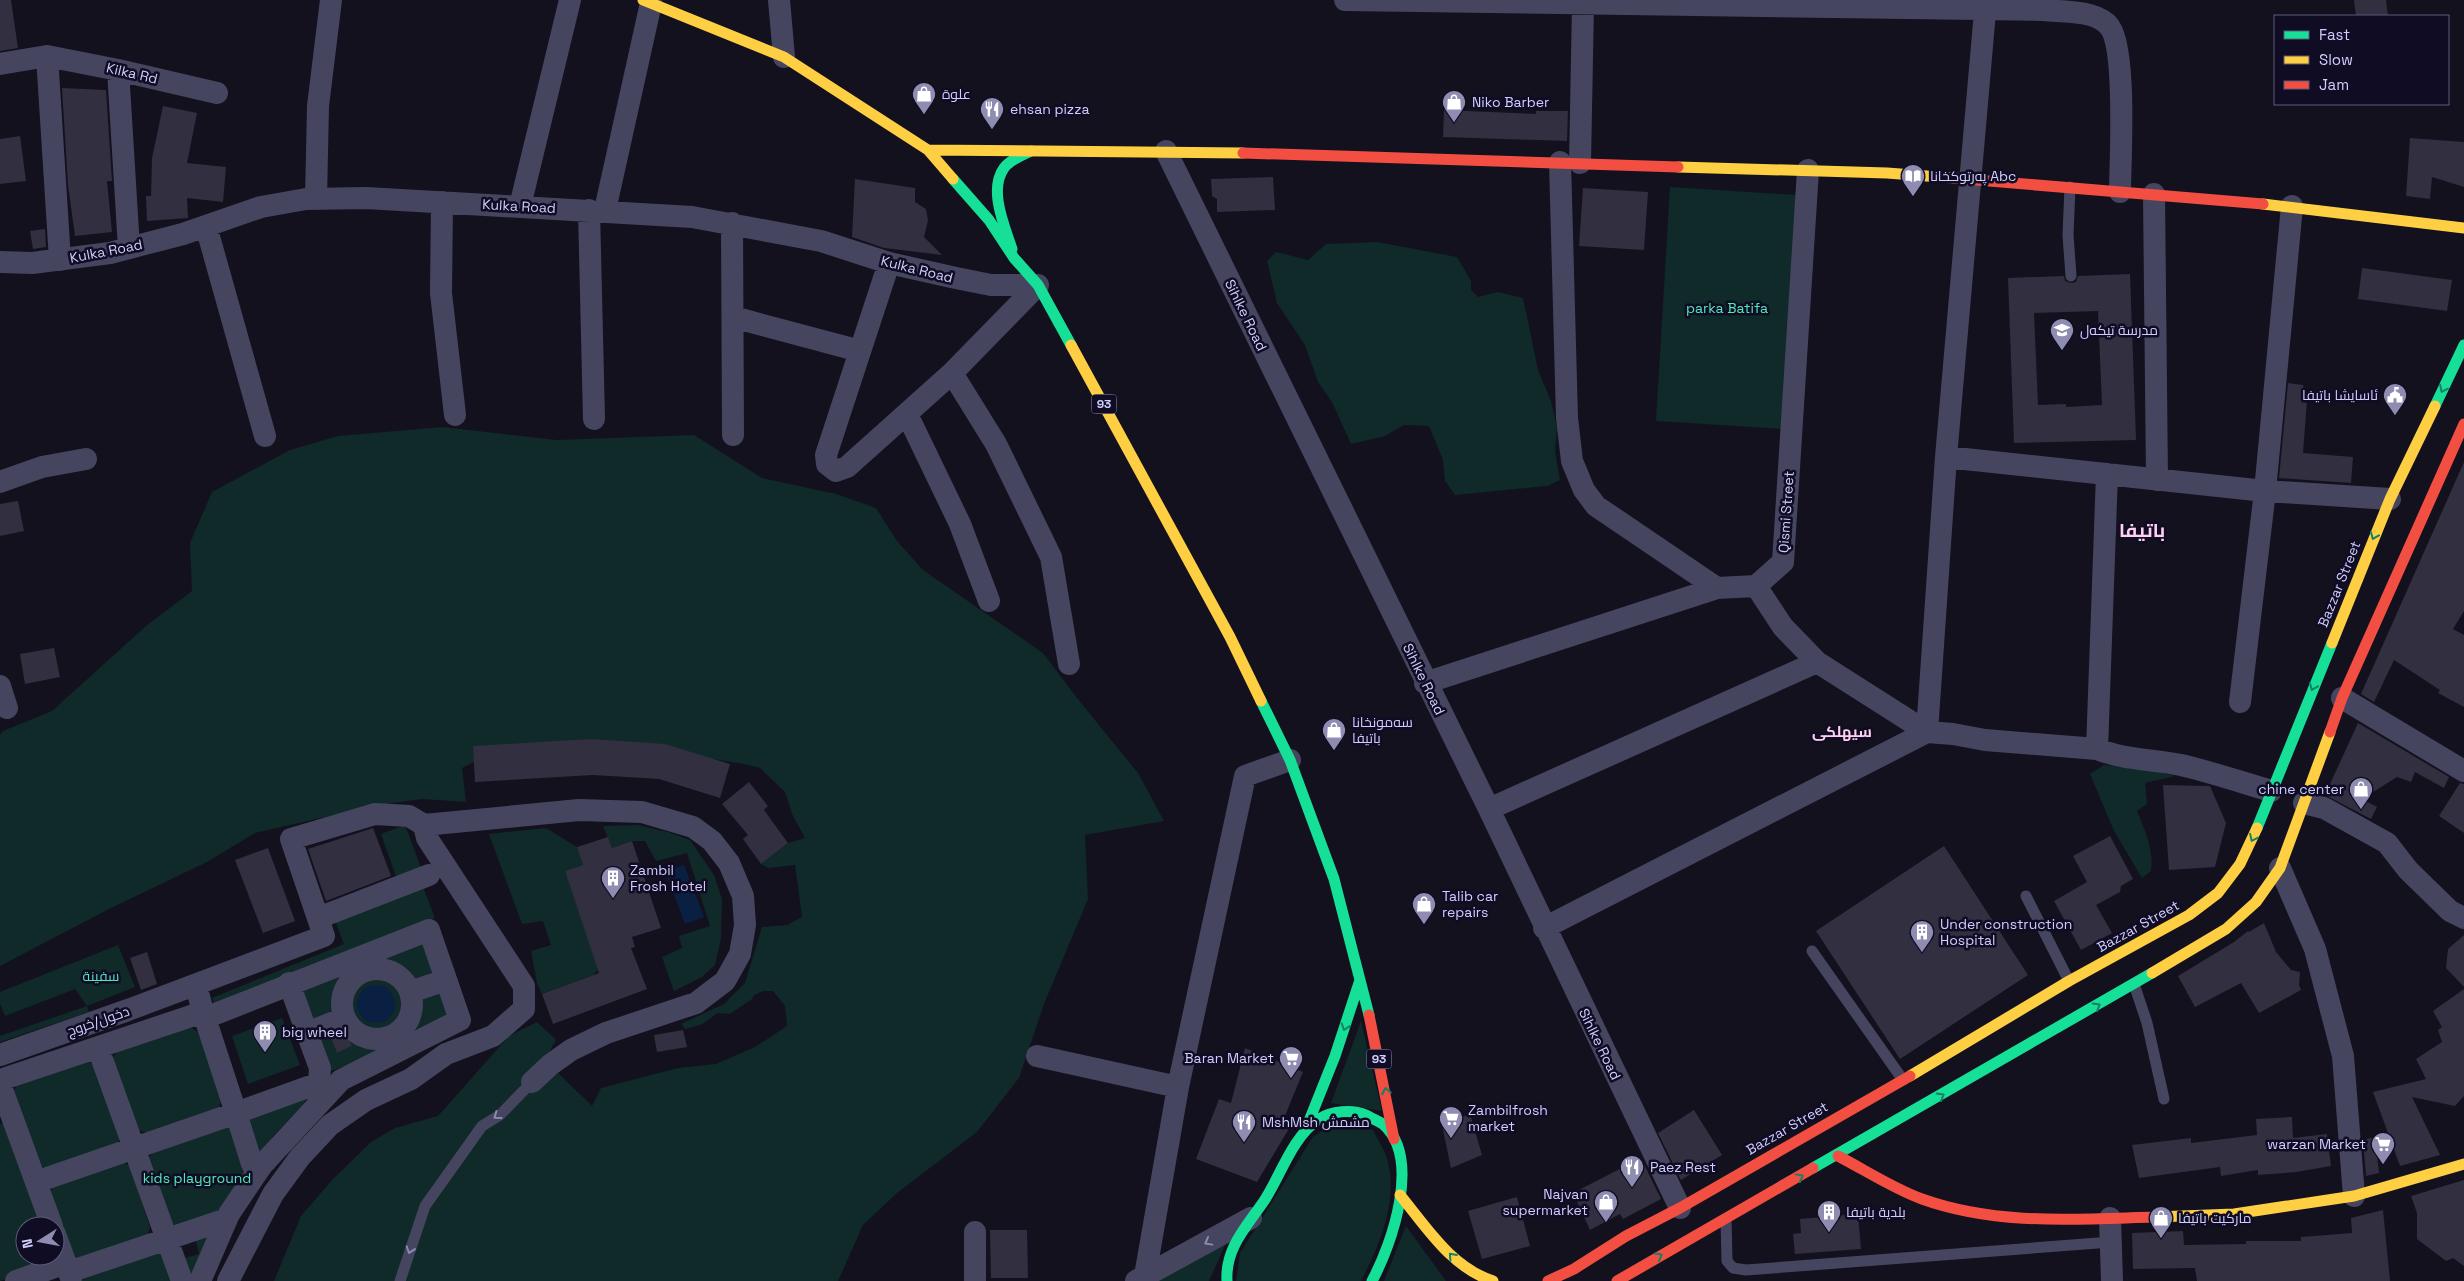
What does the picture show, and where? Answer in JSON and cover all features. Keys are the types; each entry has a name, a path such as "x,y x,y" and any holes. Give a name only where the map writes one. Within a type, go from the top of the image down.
{"main road":[{"name":"93","path":"658,3 784,57 928,150 989,220 1014,258 1038,285 1221,619 1290,760 1334,879 1379,1059 1394,1139"},
{"path":"928,150 1166,151 1887,173 2292,206 2464,228"},
{"path":"1014,258 1001,214 997,185 1003,169 1031,151"},
{"name":"Bazzar Street","path":"1548,1281 1574,1269 1626,1236 1680,1208 2056,994 2069,981 2189,915 2218,893 2240,864 2256,831 2390,500 2464,345"},
{"path":"1616,1281 1726,1217 1838,1156 2069,1017 2134,984 2226,929 2242,917 2256,902 2280,868 2342,698 2464,424"},
{"path":"2453,447 2464,454"},
{"path":"1218,1281 1251,1218 1276,1184 1305,1131 1335,1056 1360,980"},
{"path":"1305,1131 1318,1119 1334,1112 1352,1111 1369,1116 1384,1125 1394,1139 1400,1156 1402,1173 1400,1195 1392,1237 1372,1281"},
{"path":"1838,1156 1922,1199 1983,1214 2048,1220 2234,1214 2354,1196 2464,1164"},
{"path":"1400,1195 1460,1265 1486,1280 1493,1281"},
{"path":"1227,1281 1229,1257"}],"street":[{"path":"316,199 318,106 331,0"},
{"path":"520,206 570,0"},
{"path":"778,0 784,57"},
{"path":"1346,0 1583,4 1985,5 2093,16 2107,23 2114,35 2120,64 2120,192"},
{"path":"594,419 597,210 658,3"},
{"path":"1583,4 1570,162 1567,418 1572,461 1584,490 1596,506 1717,588"},
{"path":"1927,732 1946,457 1985,5"},
{"path":"0,64 47,56 60,260"},
{"name":"Kilka Rd","path":"47,56 217,93"},
{"path":"118,70 130,248"},
{"name":"Sihlke Road","path":"1166,151 1489,809 1544,928 1680,1208"},
{"name":"Qismi Street","path":"1756,586 1783,562 1808,170"},
{"path":"2154,194 2157,480"},
{"name":"Kulka Road","path":"0,262 32,263 110,254 206,226 261,207 316,199 366,198 692,217 821,241 889,263 991,285 1038,285"},
{"path":"442,202 441,293 455,415"},
{"path":"2240,702 2265,491 2292,206"},
{"path":"732,223 733,435"},
{"path":"206,226 265,436"},
{"path":"889,263 826,455 827,464 836,471 847,467 952,373 1038,285"},
{"path":"733,317 860,351"},
{"path":"952,373 996,444 1051,557 1070,664"},
{"path":"907,414 960,524 989,600"},
{"path":"1946,457 2265,491 2390,500"},
{"path":"0,482 42,467 86,459"},
{"path":"2097,749 2107,474"},
{"path":"1425,682 1717,588 1756,586 1783,628 1817,662 1927,732 1953,734 1985,740 2097,749 2113,756 2195,769 2271,791"},
{"path":"1489,809 1817,662"},
{"path":"0,686 7,708"},
{"path":"2342,698 2464,771"},
{"path":"1544,928 1927,732"},
{"path":"1140,1279 1178,1087 1245,776 1290,760"},
{"path":"2304,802 2324,808 2387,843 2408,870 2450,911 2464,918"},
{"path":"429,874 318,918 291,839 375,814 409,816 424,824 579,810 642,812 693,827 712,841 729,863 743,896 745,925 740,954 725,981 696,1003 606,1033 571,1050 550,1065 532,1082"},
{"path":"228,1281 273,1194 300,1157 330,1125 366,1100 411,1079 446,1054 493,1036 524,1009 524,986 427,838 424,824"},
{"path":"2280,868 2314,949 2343,1056 2354,1196"},
{"name":"دخول/خروج","path":"0,1056 324,936 318,918"},
{"path":"0,1080 204,1015 289,983 363,963 430,930 460,1020 392,1045 341,1080 318,1093 236,1113 36,1182"},
{"path":"363,963 376,969 388,970 398,976 410,992 412,1006 409,1018 392,1045"},
{"path":"363,963 342,995 341,1007 344,1018 350,1028 360,1035 392,1045"},
{"path":"410,992 446,980"},
{"path":"200,1281 227,1218 266,1161 318,1093 320,1068 289,983"},
{"path":"196,985 252,1164 266,1161"},
{"path":"307,1033 344,1018"},
{"path":"98,1048 182,1281"},
{"path":"1037,1056 1178,1087"},
{"path":"0,1084 48,1216"},
{"path":"16,1281 69,1272 227,1218"},
{"path":"1140,1279 1251,1218"},
{"path":"2110,1218 2112,1281"},
{"path":"975,1232 975,1281"}],"lane":[{"path":"2070,187 2068,236 2071,276"},
{"path":"2026,896 2069,981"},
{"path":"1812,951 1903,1080"},
{"path":"2134,984 2147,1023 2164,1099"},
{"path":"400,1281 425,1206 482,1126 500,1116 532,1082"},
{"path":"1726,1217 1727,1261 1733,1268 1746,1270 2111,1242"}],"green space":[{"name":"parka Batifa","path":"1670,187 1797,195 1784,429 1656,421"},
{"path":"1377,242 1457,257 1471,281 1471,290 1478,297 1498,292 1523,298 1538,370 1551,401 1557,428 1555,451 1560,480 1547,486 1455,495 1445,481 1443,460 1429,426 1404,425 1385,436 1351,444 1332,402 1318,382 1305,345 1277,303 1267,261 1276,252 1308,260 1326,244"},
{"path":"443,427 557,440 694,435 762,478 836,494 876,508 897,541 923,570 1043,653 1138,773 1164,821 1085,835 1088,899 1044,1004 1019,1078 977,1132 897,1193 863,1225 838,1281 274,1281 301,1216 332,1180 371,1142 395,1128 438,1116 509,1036 537,1022 556,1040 542,1065 550,1065 592,1106 601,1088 678,1068 716,1064 755,1047 787,1026 785,1006 773,991 763,991 754,995 752,999 730,1014 717,1013 703,1024 685,1029 681,1024 724,1004 745,983 762,927 787,925 802,917 795,865 768,868 761,864 788,843 805,838 793,816 785,792 760,768 658,750 482,758 462,768 466,802 422,799 378,805 255,833 207,862 109,909 0,966 0,735 3,731 52,711 146,626 192,591 190,543 212,492 290,450 338,436"},
{"path":"2104,765 2146,769 2175,776 2145,783 2147,804 2137,811 2148,840 2152,863 2151,871 2142,878 2114,831 2090,774"},
{"path":"405,825 423,873 398,882 381,834"},
{"path":"637,825 668,832 690,840 714,875 722,899 721,939 715,965 702,977 674,991 662,957 682,948 679,936 710,926 687,853 656,861 645,841 632,841 612,848 603,826"},
{"path":"546,828 577,847 583,865 565,871 590,944 614,954 593,975 542,994 537,983 531,951 551,945 543,921 522,924 489,834"},
{"path":"422,884 435,918 215,1006 212,998 344,944 334,918"},
{"path":"426,942 436,973 411,981 400,969 373,961"},
{"name":"سفينة","path":"118,945 135,987 87,1006 75,989 5,1016 0,1004 0,992"},
{"path":"353,971 341,983 335,1009 311,1022 297,989"},
{"path":"376,977 386,979 395,985 401,994 403,1004 401,1014 395,1023 386,1029 376,1031 366,1029 357,1023 351,1014 349,1004 351,994 357,985 366,979"},
{"path":"443,987 452,1016 398,1039 416,1020 419,998"},
{"path":"87,1006 89,1012 0,1042 0,1036"},
{"path":"282,1018 300,1065 248,1084 232,1036"},
{"path":"1361,1021 1382,1111 1331,1103"},
{"path":"189,1026 198,1032 221,1101 218,1111 152,1135 139,1130 112,1059 119,1049"},
{"path":"343,1026 346,1031 331,1038 337,1053 352,1046 348,1037 384,1045 386,1050 329,1072 317,1037"},
{"path":"88,1061 97,1067 120,1136 117,1146 51,1170 38,1165 11,1094 18,1084"},
{"path":"307,1096 308,1100 273,1136 265,1151 258,1151 246,1120"},
{"path":"3,1123 37,1216 15,1216 15,1266 40,1266 0,1281 0,1124"},
{"path":"1354,1123 1373,1130 1387,1158 1391,1189 1386,1221 1381,1237 1361,1281 1236,1281 1240,1253 1313,1137 1333,1124"},
{"name":"kids playground","path":"227,1125 234,1129 246,1178 224,1211 177,1226 169,1223 147,1160 152,1153"},
{"name":"kids playground","path":"123,1162 130,1166 150,1227 147,1236 78,1259 71,1255 65,1238 65,1216 57,1216 49,1194 54,1185"},
{"path":"1406,1226 1446,1281 1384,1281"},
{"path":"214,1229 194,1276 189,1275 184,1258 199,1254 195,1238"},
{"path":"1227,1241 1209,1281 1155,1281"},
{"path":"159,1250 174,1281 79,1281"}],"water":[{"path":"684,865 704,917 685,924 665,872"},
{"path":"376,985 389,991 395,1004 389,1017 376,1023 363,1017 357,1004 363,991"}],"building":[{"path":"0,0 11,0 18,48 0,51"},
{"path":"2354,0 2386,0 2388,15 2356,15"},
{"path":"62,88 106,90 112,181 107,181 112,232 75,236 68,185"},
{"path":"163,106 197,113 187,163 226,167 223,202 187,198 188,218 147,221 146,196 151,196 152,158"},
{"path":"1444,110 1536,114 1536,111 1568,111 1567,141 1443,137"},
{"path":"20,136 26,181 0,184 0,139"},
{"path":"2410,138 2464,142 2464,187 2432,177 2430,199 2406,196"},
{"path":"1273,177 1275,210 1217,212 1217,199 1212,196 1211,179"},
{"path":"855,179 915,188 915,202 926,209 928,220 924,237 942,255 884,248 852,237"},
{"path":"1583,188 1648,192 1644,250 1579,246"},
{"path":"45,229 46,247 33,249 30,231"},
{"path":"2362,268 2452,280 2447,311 2358,299"},
{"path":"2130,274 2136,440 2014,443 2008,278 2064,276 2065,281 2071,283 2076,282 2078,276","holes":["2098,311 2102,405 2066,407 2066,404 2038,405 2034,313"]},
{"path":"2288,383 2303,385 2307,400 2303,453 2353,457 2351,483 2279,478"},
{"path":"2464,462 2464,611 2453,629 2464,635 2464,707 2438,693 2440,690 2394,660 2374,702 2361,694"},
{"path":"18,501 24,531 0,536 0,504"},
{"path":"54,648 60,677 25,684 20,654"},
{"path":"2358,723 2449,777 2444,788 2415,772 2411,782 2397,777 2362,799 2377,807 2371,819 2325,795"},
{"path":"591,739 665,744 730,764 720,798 659,779 593,775 475,782 473,746"},
{"path":"749,782 768,806 764,810 788,843 761,864 743,839 748,835 722,804"},
{"path":"2460,783 2464,784 2464,833 2439,816"},
{"path":"2163,785 2210,786 2226,823 2215,867 2169,870"},
{"path":"373,828 391,876 326,901 308,849"},
{"path":"2110,836 2133,879 2121,886 2120,892 2096,905 2112,933 2081,950 2054,901 2087,882 2073,856"},
{"name":"Zambil Frosh Hotel","path":"608,837 612,848 632,841 661,928 632,937 635,947 631,948 647,989 553,1024 542,994 599,973 565,871 583,865 577,847"},
{"name":"Under construction Hospital","path":"1944,846 2028,975 1900,1059 1816,931"},
{"path":"268,848 295,921 263,933 235,860"},
{"path":"2264,923 2276,952 2291,970 2300,972 2299,985 2301,990 2259,1013 2241,983 2195,1007 2178,976 2234,942 2248,931"},
{"path":"2464,935 2464,987 2446,968 2448,949"},
{"path":"147,952 157,984 141,990 130,958"},
{"path":"2464,989 2464,1096 2455,1106 2412,1097 2440,1155 2400,1166 2373,1092 2426,1079 2416,1059 2442,1042 2438,1030 2442,1027 2433,1011"},
{"path":"683,1030 687,1047 657,1052 654,1035"},
{"path":"346,1031 352,1046 337,1053 331,1038"},
{"path":"1245,1048 1303,1072 1282,1123 1290,1127 1257,1182 1196,1159 1219,1099 1231,1103"},
{"path":"1694,1110 1722,1155 1681,1180 1658,1133"},
{"path":"1470,1114 1482,1155 1451,1168 1442,1125"},
{"path":"2292,1117 2293,1138 2327,1134 2331,1166 2296,1172 2258,1175 2258,1170 2221,1176 2220,1167 2139,1178 2132,1145 2191,1138 2191,1143 2257,1135 2256,1119"},
{"path":"2375,1137 2379,1173 2366,1176 2363,1140"},
{"path":"1641,1158 1661,1199 1623,1219 1620,1214 1590,1230 1573,1193"},
{"path":"2464,1180 2464,1266 2453,1258 2446,1261 2417,1239 2417,1213 2411,1196"},
{"path":"1517,1197 1530,1246 1482,1259 1468,1211"},
{"path":"2383,1210 2390,1281 2197,1281 2195,1268 2133,1269 2132,1233 2183,1231 2184,1245 2246,1244 2246,1241 2301,1241 2301,1237 2352,1233 2351,1218"},
{"name":"بلدية باتيفا","path":"1858,1214 1861,1249 1795,1254 1793,1234 1801,1233 1800,1219"},
{"path":"990,1230 1027,1230 1028,1278 991,1278"}],"traffic: fast":[{"path":"1012,249 999,208 999,177 1007,165 1016,158 1031,151"},
{"path":"953,179 989,220 1014,258 1038,285 1071,345"},
{"path":"2435,406 2464,345"},
{"path":"2257,828 2332,643"},
{"path":"1261,701 1290,760 1334,879 1369,1015"},
{"path":"1813,1168 2152,973"},
{"path":"1305,1131 1335,1056 1360,980"},
{"path":"1227,1281 1227,1269 1238,1238 1264,1201 1301,1136 1324,1116 1348,1112 1366,1115 1383,1124 1395,1139 1401,1158 1402,1179 1395,1224 1388,1246 1372,1281"}],"traffic: slow":[{"path":"643,0 784,57 928,150 953,179"},
{"path":"928,150 1243,153"},
{"path":"1678,167 1887,173 1953,178"},
{"path":"2263,204 2464,228"},
{"path":"1071,345 1230,637 1261,701"},
{"path":"2332,643 2390,499 2435,406"},
{"path":"2152,973 2226,929 2256,902 2280,868 2330,732"},
{"path":"1910,1076 2069,981 2189,915 2218,893 2240,864 2257,828"},
{"path":"2156,1217 2234,1214 2354,1196 2464,1164"},
{"path":"1400,1195 1430,1233 1452,1256 1478,1275 1493,1281"}],"traffic: jam":[{"path":"1243,153 1678,167"},
{"path":"1953,178 2263,204"},
{"path":"2330,732 2342,698 2464,424"},
{"path":"1369,1015 1394,1139"},
{"path":"1548,1281 1574,1269 1626,1236 1680,1208 1910,1076"},
{"path":"1838,1156 1911,1195 1950,1208 2008,1217 2038,1219 2156,1217"},
{"path":"1617,1281 1813,1168"}],"place":[{"name":"علوة","path":"924,115"},
{"name":"Niko Barber","path":"1454,123"},
{"name":"ehsan pizza","path":"992,130"},
{"name":"په‌رتوكخانا Abc","path":"1913,197"},
{"name":"مدرسة تيكه‌ل","path":"2062,351"},
{"name":"ئاسایشا باتیفا","path":"2395,416"},
{"name":"سه‌مونخانا باتيفا","path":"1334,751"},
{"name":"chine center","path":"2361,810"},
{"name":"Zambil Frosh Hotel","path":"613,899"},
{"name":"Talib car repairs","path":"1424,925"},
{"name":"Under construction Hospital","path":"1922,953"},
{"name":"big wheel","path":"265,1053"},
{"name":"Baran Market","path":"1291,1079"},
{"name":"Zambilfrosh market","path":"1451,1139"},
{"name":"MshMsh مشمش","path":"1244,1143"},
{"name":"warzan Market","path":"2383,1165"},
{"name":"Paez Rest","path":"1632,1188"},
{"name":"Najvan supermarket","path":"1606,1223"},
{"name":"بلدية باتيفا","path":"1829,1233"},
{"name":"ماركيت باتيفا","path":"2161,1239"}],"district":[{"name":"باتیفا","path":"2142,530"},
{"name":"سيهلكى","path":"1842,731"}]}
